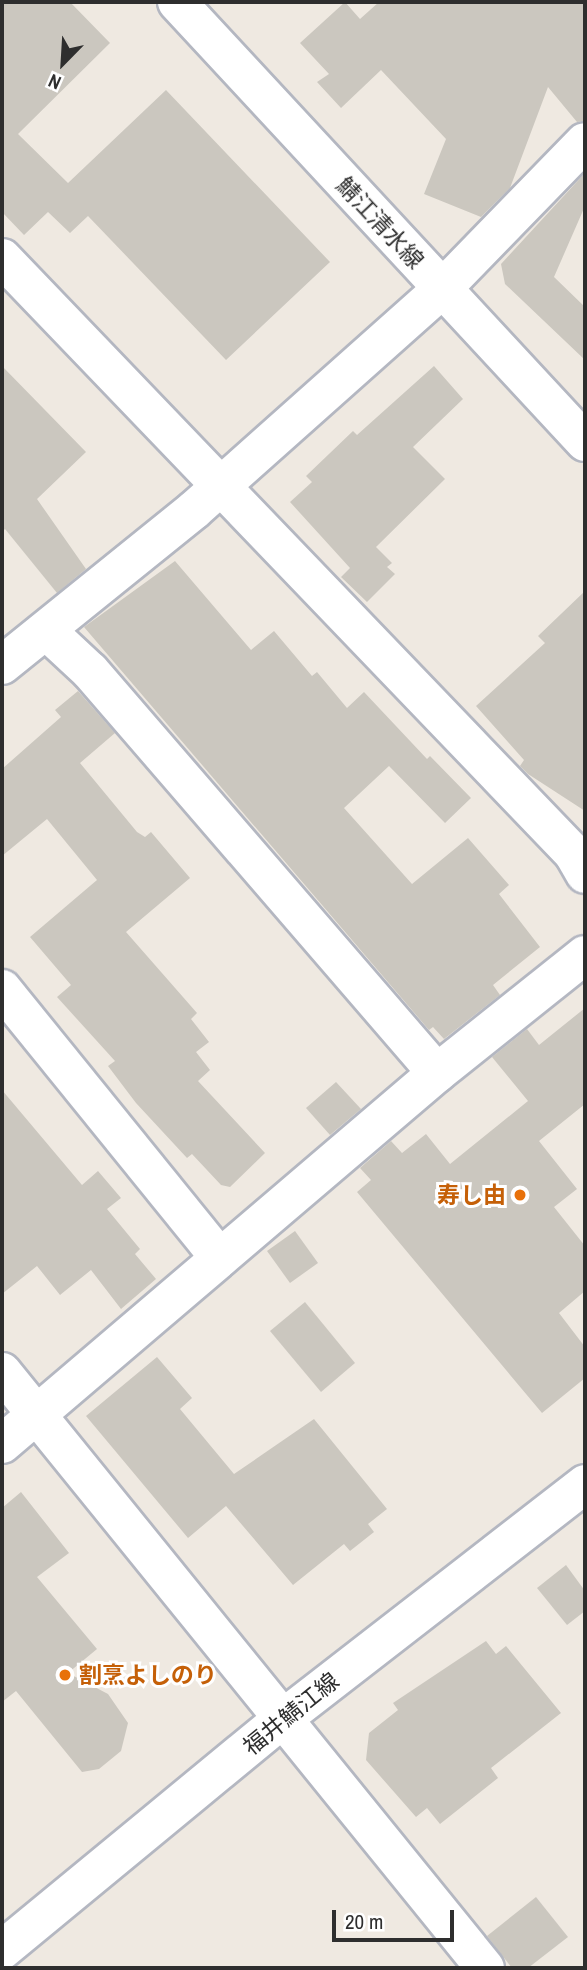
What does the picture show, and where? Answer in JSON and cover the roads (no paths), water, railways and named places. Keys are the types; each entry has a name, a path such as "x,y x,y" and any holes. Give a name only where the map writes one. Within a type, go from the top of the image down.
{"street":[{"name":"鯖江清水線","path":"177,2 585,442"},
{"path":"2,665 48,632 221,486 442,290 585,142"},
{"path":"2,258 573,853 585,874"},
{"path":"48,632 90,671 438,1073"},
{"path":"2,1444 438,1073 585,955"},
{"path":"2,989 220,1258"},
{"path":"2,1372 210,1633 285,1717 485,1968"},
{"name":"福井鯖江線","path":"2,1950 285,1717 585,1484"}],"place":[{"name":"寿し由","path":"520,1195"},
{"name":"割烹よしのり","path":"65,1675"}]}
